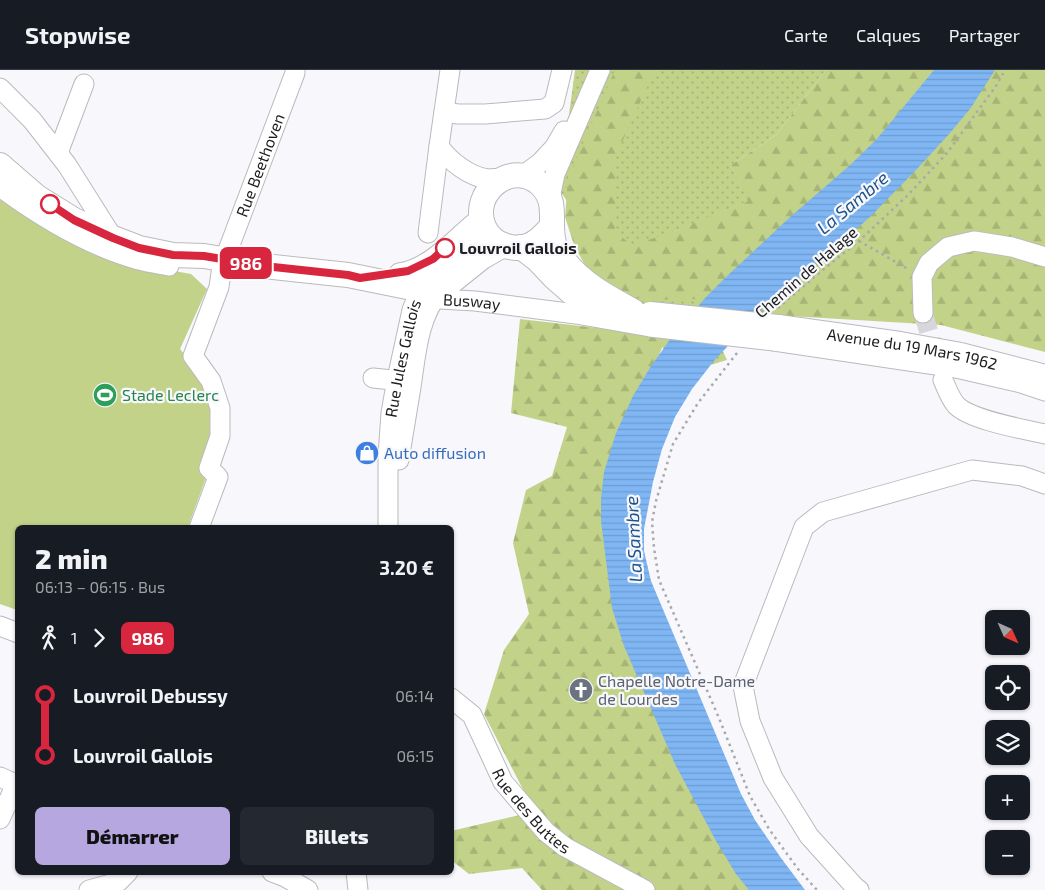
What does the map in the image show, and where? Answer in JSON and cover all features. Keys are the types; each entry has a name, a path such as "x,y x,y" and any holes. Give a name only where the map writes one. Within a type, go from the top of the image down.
{"main road":[{"path":"0,165 37,197 74,220 139,248 173,255 204,256 224,263 348,275 360,278 397,279 423,277 431,289"},
{"path":"513,177 531,178 539,183 546,190 550,198 553,242 568,266 586,283 605,296 644,317 591,304 571,292 521,251 495,240 484,227 483,207 489,189 496,182 513,177"},
{"name":"Rue Jules Gallois","path":"431,289 476,231 483,207"},
{"path":"521,251 539,240 552,226"},
{"name":"Rue Jules Gallois","path":"431,289 482,257 521,251"},
{"name":"Avenue du 19 Mars 1962","path":"644,317 777,326 900,344 961,355 1045,377"}],"street":[{"name":"Rue Beethoven","path":"199,525 218,477 209,468 220,436 220,408 211,381 193,356 219,287 224,263 295,70"},
{"path":"428,233 450,70"},
{"path":"444,112 485,114 545,109 554,103 562,70"},
{"path":"460,167 487,179 513,177 540,162 554,148 599,70"},
{"path":"550,198 555,174 599,70"},
{"path":"58,153 84,84"},
{"path":"0,88 32,120 58,153 113,238"},
{"path":"360,278 408,271 433,259 483,207 478,186 444,154 439,146"},
{"name":"Busway","path":"0,187 29,208 90,242 141,261 169,266 224,263 348,283 431,289 475,300 576,314 644,317"},
{"path":"923,312 922,278 929,263 948,247 974,241 1012,247 1045,257"},
{"path":"521,251 545,274 568,308 576,314"},
{"name":"Rue Jules Gallois","path":"388,525 388,456 391,413 397,379 412,310 431,289"},
{"name":"Rue Jules Gallois","path":"388,525 418,341 431,289"},
{"path":"777,326 1022,383 1045,391"},
{"path":"373,378 397,379 404,382 397,444 398,467"},
{"path":"943,380 950,397 957,406 973,417 1045,434"},
{"path":"859,890 809,836 773,778 750,721 743,686 804,527 823,512 972,470 1022,476 1045,484"},
{"path":"0,626 15,632"},
{"name":"Rue des Buttes","path":"454,700 472,715 504,782 546,832 565,847 645,890"},
{"path":"0,819 11,782"},
{"path":"89,890 118,882 126,875"},
{"path":"129,875 129,890"},
{"path":"280,875 308,890"},
{"path":"356,875 358,890"}],"path":[{"name":"Chemin de Halage","path":"777,326 813,278 859,241 908,195 947,153 996,86 1005,70"},
{"path":"859,241 922,278"},
{"path":"740,349 698,403 673,444 656,501 652,522 654,548 659,580 719,718 750,796 769,829 798,869 817,890"}],"green space":[{"path":"575,70 826,70 776,135 731,165 749,201 668,234 727,360 680,374 559,189"},
{"path":"615,70 655,70 616,155 615,232 632,245 667,234 748,201 731,165 776,135 826,70 1045,70 1045,352 941,325 789,316 700,304 698,299 645,300 602,284 587,269 574,245 565,217 568,178"},
{"name":"Stade Leclerc","path":"0,200 96,251 129,263 191,274 207,289 180,349 207,383 212,406 213,433 199,471 207,475 189,525 15,525 15,609 0,604"},
{"path":"520,319 667,336 612,467 755,890 542,890 522,868 469,874 454,862 454,830 520,815 530,803 484,714 504,650 529,614 513,543 526,490 552,476 567,427 511,413"}],"water":[{"name":"La Sambre","path":"934,70 995,70 970,109 917,169 871,216 766,305 713,362 692,389 675,417 662,449 653,482 644,529 644,551 651,581 741,794 755,820 805,890 749,890 736,874 716,841 675,764 624,646 612,608 601,521 604,472 616,433 633,396 671,338 725,278 876,140"}],"tunnel":[{"path":"923,313 938,362"}],"bus line":[{"name":"986","path":"50,204 74,220 139,248 173,255 204,256 264,266 360,278 408,271 433,259 445,248"}],"place":[{"name":"Louvroil Gallois","path":"445,248"},
{"name":"Stade Leclerc","path":"105,395"},
{"name":"Auto diffusion","path":"367,453"},
{"name":"Chapelle Notre-Dame de Lourdes","path":"581,690"}]}
